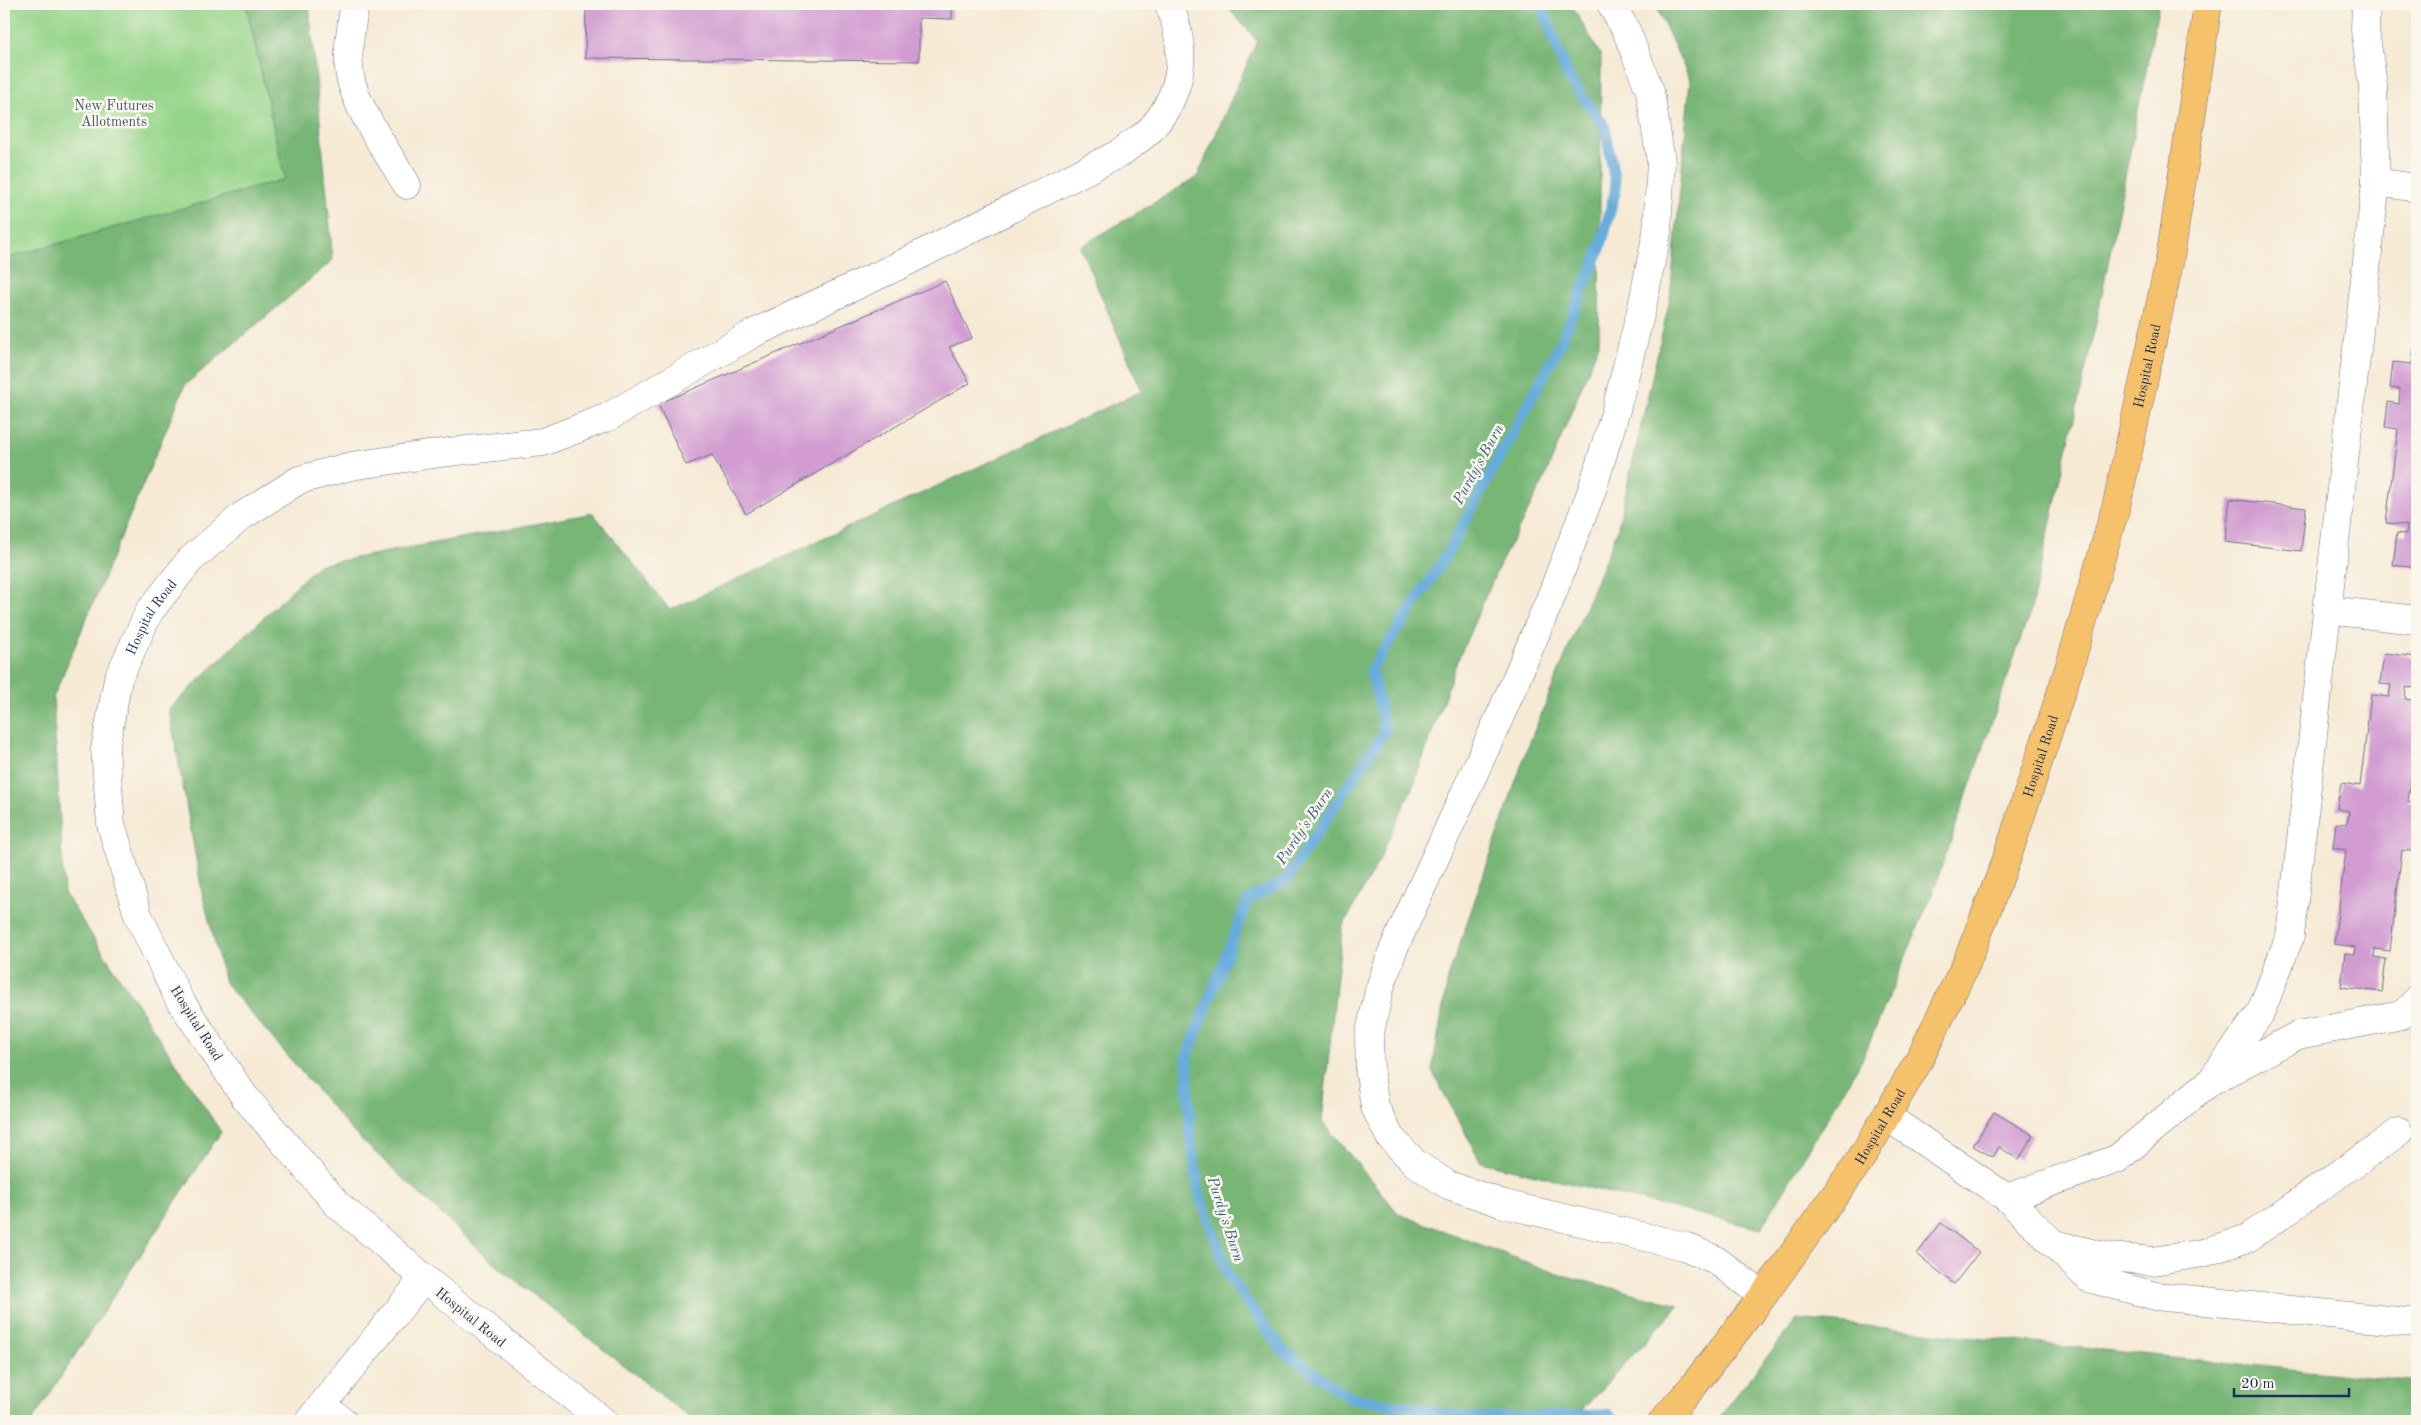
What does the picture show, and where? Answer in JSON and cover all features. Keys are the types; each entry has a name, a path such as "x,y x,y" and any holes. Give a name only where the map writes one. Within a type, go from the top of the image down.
{"main road":[{"name":"Hospital Road","path":"1662,1421 1694,1385 1763,1296 1860,1160 1917,1064 1966,964 2006,861 2081,627 2117,504 2170,259 2208,4"}],"street":[{"path":"355,4 349,38 350,77 361,105 407,185"},
{"name":"Hospital Road","path":"603,1421 424,1278 338,1204 244,1096 179,999 138,915 112,824 105,749 118,679 149,612 190,560 242,516 299,480 351,466 448,452 543,442 608,417 754,333 898,266 1122,152 1151,129 1167,107 1178,80 1181,52 1176,24 1168,4"},
{"path":"1611,4 1626,30 1650,91 1661,162 1657,232 1642,307 1616,410 1592,490 1549,602 1497,723 1393,950 1378,991 1369,1037 1370,1074 1376,1107 1390,1137 1415,1163 1448,1185 1504,1204 1684,1246 1716,1260 1763,1296"},
{"path":"2211,1081 2260,1014 2290,936 2376,182 2373,86 2365,30 2366,4"},
{"path":"2376,182 2417,188"},
{"path":"2327,610 2417,620"},
{"path":"2007,1198 2117,1159 2211,1081 2298,1036 2402,1015 2417,1000"},
{"path":"1886,1116 2007,1198 2088,1278 2156,1296 2417,1324"},
{"path":"2053,1244 2109,1257 2153,1261 2203,1253 2248,1238 2399,1132"},
{"path":"343,1421 315,1413 424,1278"}],"green space":[{"name":"New Futures Allotments","path":"4,4 246,4 285,179 4,259"},
{"path":"246,4 309,4 333,260 185,385 53,698 64,893 221,1132 32,1421 4,1421 4,259 285,179"},
{"path":"1225,4 1571,4 1601,56 1599,344 1542,484 1499,566 1456,664 1414,784 1378,862 1342,928 1322,1121 1399,1214 1558,1274 1679,1305 1572,1421 694,1421 496,1265 353,1132 225,983 202,892 169,709 318,565 593,513 670,610 1142,391 1080,247 1197,177 1257,41"},
{"path":"1655,4 2159,4 2098,314 2031,609 1933,892 1862,1060 1761,1229 1481,1162 1432,1071 1448,978 1528,746 1617,531 1670,299 1690,80"},
{"path":"1797,1319 2417,1382 2417,1421 1716,1421"}],"building":[{"path":"586,4 952,4 952,19 919,18 919,61 585,58"},
{"path":"945,281 972,338 949,347 970,383 746,514 712,455 686,465 658,404"},
{"path":"2416,333 2417,568 2393,565 2397,533 2406,534 2407,525 2386,523 2398,429 2385,427 2388,402 2399,404 2400,389 2390,388 2393,362 2412,364"},
{"path":"2230,499 2306,508 2301,551 2225,542"},
{"path":"2384,653 2417,657 2417,688 2406,687 2405,699 2417,701 2417,733 2408,802 2417,803 2417,852 2402,850 2390,951 2375,949 2374,957 2386,959 2382,992 2341,987 2345,953 2354,954 2355,947 2334,944 2346,850 2333,848 2336,823 2347,824 2349,811 2337,809 2341,783 2360,786 2371,695 2389,697 2391,685 2380,684"},
{"path":"1994,1112 2033,1135 2019,1160 1999,1147 1993,1157 1973,1146"},
{"path":"1941,1223 1979,1252 1954,1284 1917,1254"}],"waterway":[{"name":"Purdy's Burn","path":"1541,4 1568,77 1605,127 1616,188 1601,246 1559,347 1446,556 1371,670 1385,731 1285,881 1248,900 1187,1056 1190,1132 1199,1193 1229,1277 1282,1350 1348,1397 1470,1418 1608,1415 1614,1421"}]}
